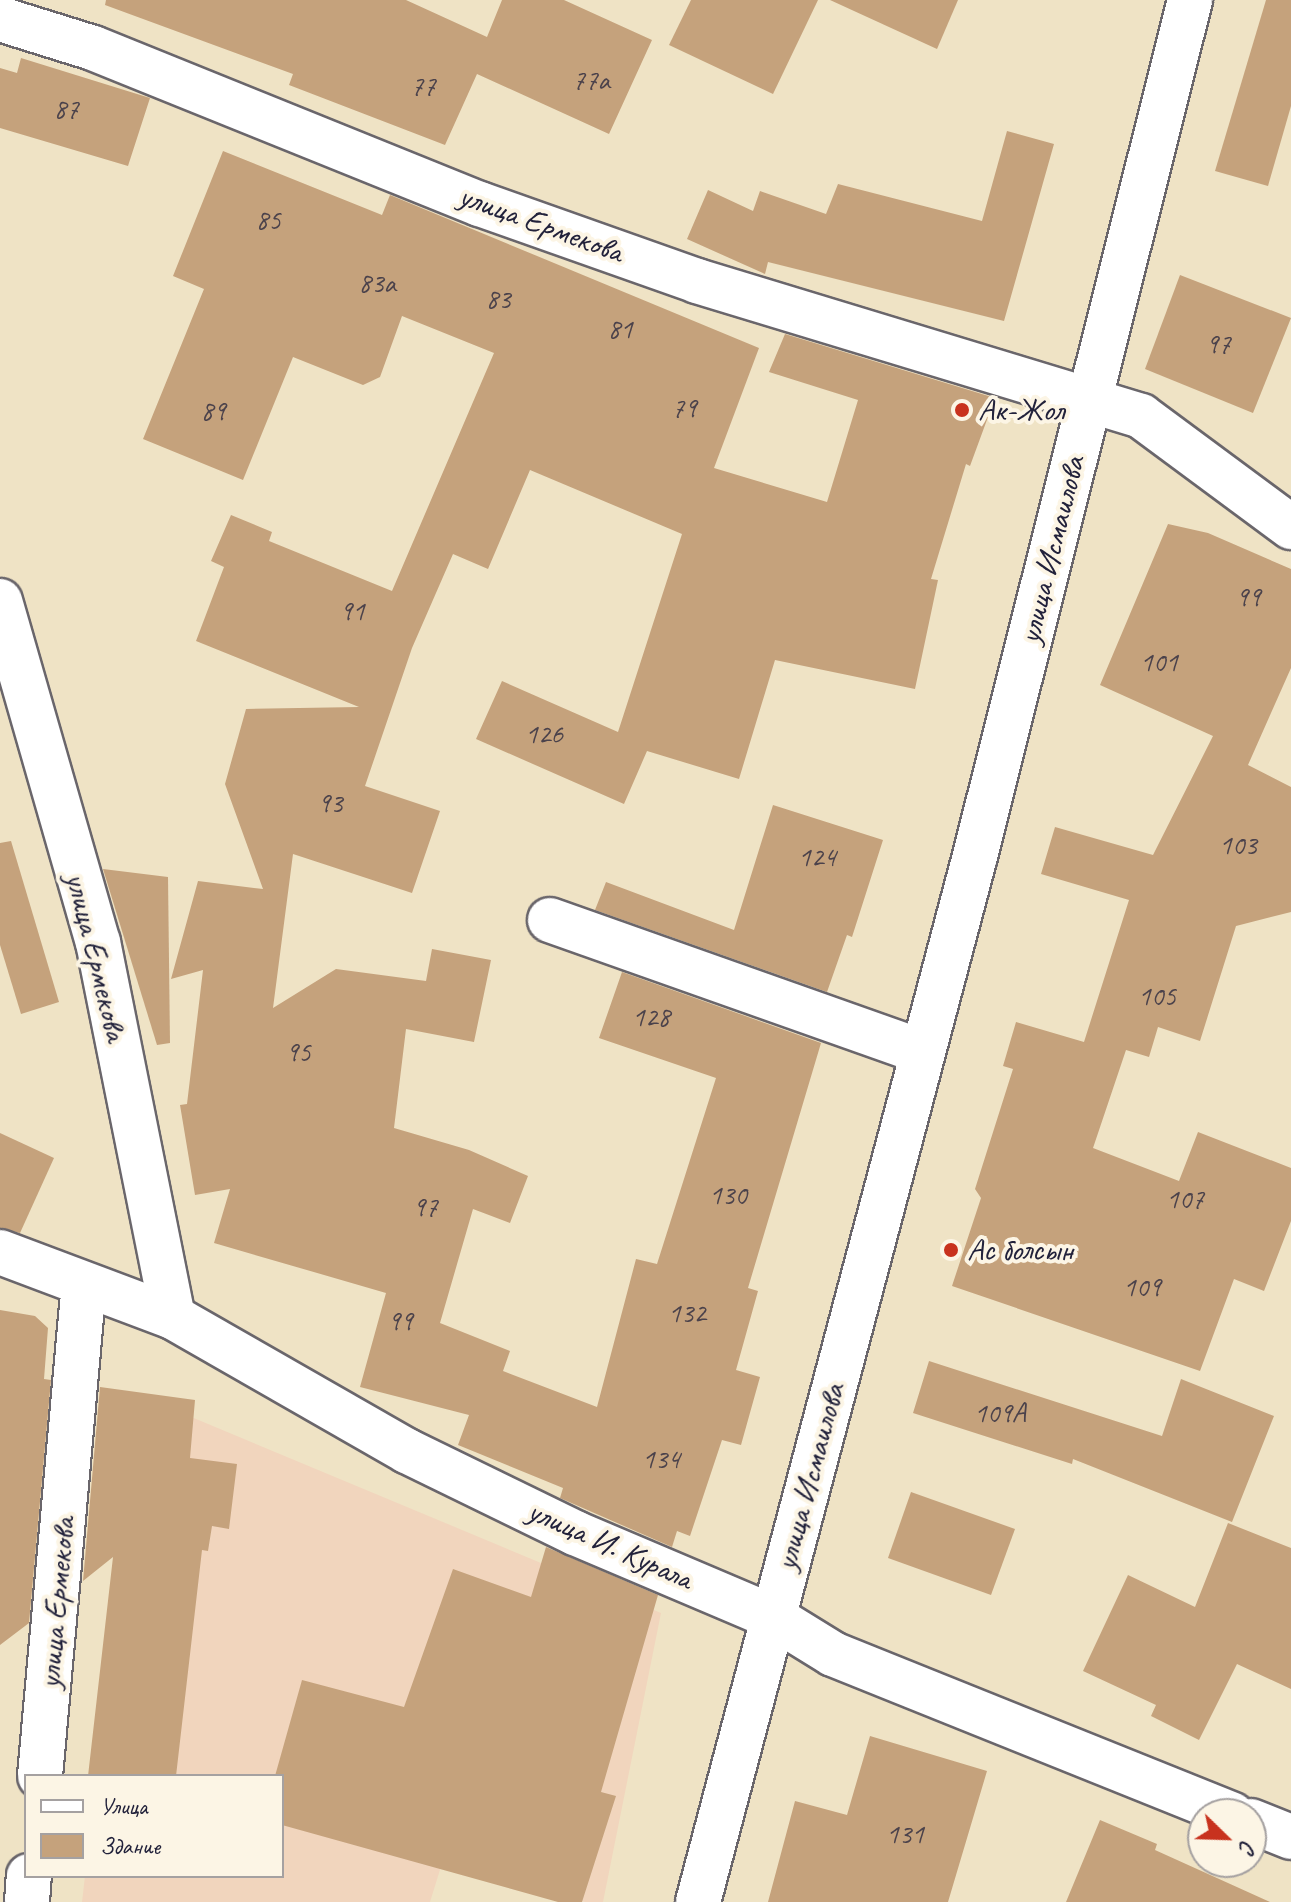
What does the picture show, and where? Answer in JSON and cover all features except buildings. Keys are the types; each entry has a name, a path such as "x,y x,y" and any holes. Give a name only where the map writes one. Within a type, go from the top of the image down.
{"street":[{"name":"улица Исмаилова","path":"698,1902 1091,401 1190,0"},
{"name":"улица Ермекова","path":"0,19 93,48 480,204 697,281 1141,416 1291,527"},
{"name":"улица Ермекова","path":"0,601 98,942 173,1317"},
{"path":"550,920 922,1052"},
{"name":"улица И. Курала","path":"0,1252 84,1287 173,1317 407,1451 575,1533 773,1617 833,1654 1192,1798"},
{"name":"улица Ермекова","path":"40,1774 84,1287"},
{"path":"27,1902 29,1878"}],"shaded area":[{"path":"141,1396 661,1613 603,1902 585,1902 443,1860 430,1902 82,1902 85,1878 284,1878 284,1774 97,1774"}],"place":[{"name":"Ак-Жол","path":"962,410"},
{"name":"Ас болсын","path":"951,1250"}]}
